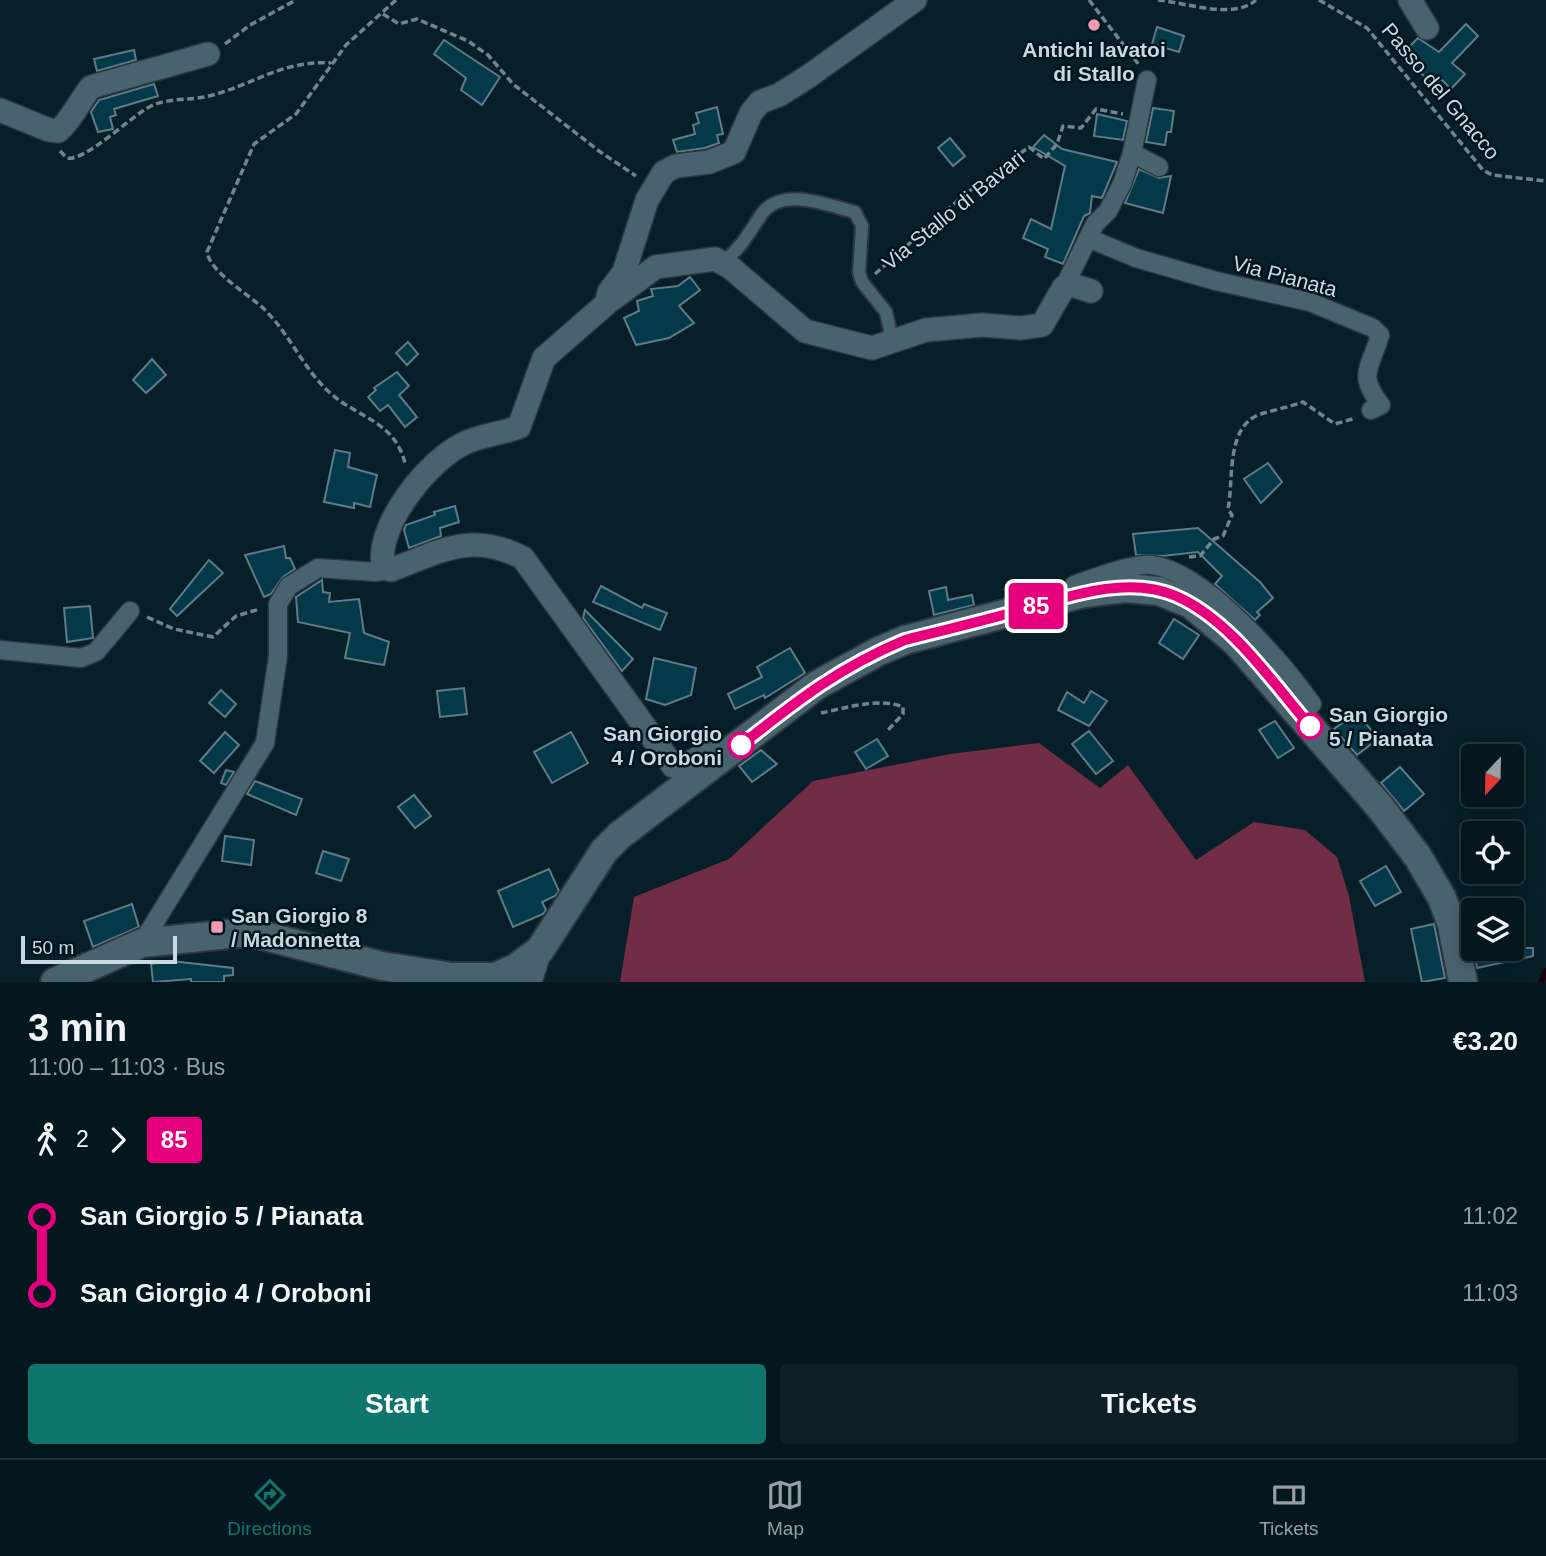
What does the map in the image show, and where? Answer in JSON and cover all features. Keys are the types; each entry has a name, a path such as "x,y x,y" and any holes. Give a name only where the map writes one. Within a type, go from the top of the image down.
{"street":[{"path":"606,304 609,292 624,272 648,200 664,172 676,166 709,162 734,152 751,113 760,102 779,95 809,76 915,0"},
{"path":"1410,0 1427,27"},
{"path":"0,110 49,130 62,128 69,115 82,104 90,87 208,54"},
{"path":"391,570 383,565 384,540 401,506 418,482 460,446 519,427 544,358 606,304 656,267 715,259 723,262 805,331 873,348 892,344 926,330 982,325 1021,328 1042,325 1065,287 1095,224 1108,211 1132,153 1147,80"},
{"path":"1132,153 1159,167"},
{"name":"Via Pianata","path":"1088,238 1136,258 1216,281 1310,302 1373,328 1380,335 1365,378 1370,391 1381,405 1371,410"},
{"path":"1065,287 1072,285 1091,291"},
{"path":"142,943 265,743 278,656 278,604 289,586 302,575 318,568 374,572 391,570 471,542 499,547 523,558 673,766 682,767 714,749 728,755"},
{"path":"1003,615 1001,608 1094,578 1150,565 1176,574 1201,589 1261,639 1311,704 1299,714"},
{"path":"530,982 540,950 604,851 620,835 817,685 859,661 905,640 1108,589 1139,588 1169,594 1191,604 1219,626 1299,714 1418,857 1446,910 1463,982"},
{"path":"0,650 80,658 96,652 130,611"},
{"path":"55,982 142,943 249,932 382,966 466,978 506,973 540,950"}],"lane":[{"path":"723,262 752,232 763,212 770,206 792,199 825,202 855,212 860,216 862,226 859,272 864,285 886,312 892,344"}],"path":[{"path":"208,54 250,25 296,0"},
{"path":"396,0 346,45 296,114 250,150 216,234 208,244 207,257 213,267 264,309 287,335 308,372 333,396 373,418 401,446 406,468"},
{"path":"1089,0 1131,53 1147,80"},
{"path":"1158,0 1231,12 1249,6 1256,0"},
{"name":"Passo del Gnacco","path":"1319,0 1367,27 1482,170 1492,175 1546,181"},
{"path":"383,14 399,24 418,19 468,41 488,55 513,84 598,151 638,177"},
{"path":"49,130 53,144 67,158 79,158 118,127 153,105 185,97 212,96 278,69 331,63"},
{"name":"Via Stallo di Bavari","path":"864,285 893,256 923,234 964,195 1029,147 1044,159 1056,144 1063,126 1081,128 1096,108 1139,117"},
{"path":"1189,557 1200,556 1214,539 1223,536 1233,515 1228,509 1232,476 1236,444 1244,426 1259,415 1303,402 1340,425 1371,410"},
{"path":"130,611 174,629 213,637 236,616 278,604"},
{"path":"809,719 869,704 894,703 903,707 903,714 888,730"}],"shaded area":[{"path":"1039,743 1100,788 1128,765 1196,860 1254,822 1305,830 1337,857 1349,896 1365,982 620,982 634,897 729,859 813,781 950,754"}],"building":[{"path":"1466,24 1478,36 1452,63 1465,74 1451,89 1441,79 1435,86 1401,55 1418,38 1439,52"},
{"path":"1157,27 1184,36 1179,52 1152,44"},
{"path":"444,40 500,77 482,105 461,90 466,78 434,54"},
{"path":"134,50 136,60 97,71 94,59"},
{"path":"154,84 158,96 114,109 116,115 110,117 113,129 98,132 91,112 99,100"},
{"path":"717,107 723,134 717,135 719,143 677,152 673,140 695,134 693,125 699,123 696,113"},
{"path":"1153,108 1174,111 1171,132 1167,132 1165,145 1146,142"},
{"path":"1097,114 1127,121 1123,140 1094,136"},
{"path":"1044,135 1062,149 1117,162 1102,198 1092,196 1090,213 1084,216 1063,264 1045,257 1048,249 1023,238 1031,219 1051,229 1065,166 1033,147"},
{"path":"950,138 965,156 953,166 938,148"},
{"path":"1139,169 1159,178 1171,176 1163,213 1125,203"},
{"path":"690,277 700,290 679,306 694,323 669,338 636,345 624,318 639,311 637,301 653,296 651,289 678,286"},
{"path":"408,342 418,354 407,365 396,353"},
{"path":"152,359 166,375 146,393 133,380"},
{"path":"397,372 409,386 399,395 417,417 405,427 388,405 380,411 368,397 376,390 374,388"},
{"path":"335,450 350,453 348,467 377,475 370,507 354,503 354,508 324,502"},
{"path":"1268,463 1282,482 1261,503 1244,479"},
{"path":"455,506 459,522 440,528 441,536 409,548 404,530 406,525"},
{"path":"1198,528 1260,582 1273,598 1257,612 1260,615 1255,620 1215,584 1222,576 1198,552 1162,556 1136,555 1133,534"},
{"path":"284,546 286,558 290,558 295,569 283,577 271,594 264,597 245,555"},
{"path":"209,560 223,573 177,616 170,609"},
{"path":"322,580 323,592 330,593 329,602 359,599 364,633 389,642 384,665 345,658 350,633 298,622 296,597"},
{"path":"601,586 642,608 644,604 667,613 660,630 593,602"},
{"path":"946,587 948,600 972,595 974,605 934,615 929,591"},
{"path":"90,606 93,638 67,642 64,608"},
{"path":"585,610 633,659 622,671 583,618"},
{"path":"1174,619 1199,635 1183,659 1159,643"},
{"path":"790,648 805,673 765,698 764,695 735,709 728,694 762,677 757,667"},
{"path":"654,658 696,668 691,695 665,705 646,699"},
{"path":"464,688 467,714 440,717 437,691"},
{"path":"221,690 236,704 225,717 209,703"},
{"path":"1091,691 1107,701 1089,726 1058,710 1067,692 1084,703"},
{"path":"1357,712 1378,739 1357,755 1334,729"},
{"path":"1275,721 1294,748 1278,758 1259,730"},
{"path":"1089,731 1113,761 1096,774 1072,744"},
{"path":"225,732 239,745 214,773 200,761"},
{"path":"571,732 588,763 552,783 534,752"},
{"path":"877,739 888,756 866,769 855,752"},
{"path":"761,750 777,764 752,782 739,766"},
{"path":"1400,767 1424,794 1404,811 1381,783"},
{"path":"226,770 234,772 226,785 221,783"},
{"path":"255,781 302,799 296,815 247,794"},
{"path":"414,795 431,816 415,828 398,807"},
{"path":"225,836 254,840 251,865 222,861"},
{"path":"323,851 349,859 341,881 316,873"},
{"path":"1386,866 1401,892 1375,906 1360,881"},
{"path":"549,869 559,891 542,902 546,910 543,914 513,927 498,891"},
{"path":"132,904 139,927 93,947 84,921"},
{"path":"1434,924 1445,978 1422,982 1411,929"},
{"path":"1524,948 1533,948 1533,956 1524,958"},
{"path":"171,961 233,968 233,975 224,976 224,982 191,982 191,979 153,982 151,964"},
{"path":"1476,961 1510,961 1477,968"}],"waterway":[{"path":"1541,982 1546,971"}],"bus line":[{"name":"85","path":"741,745 833,674 905,640 1084,593 1125,588 1159,591 1177,596 1206,615 1236,642 1310,726"}],"place":[{"name":"Antichi lavatoi di Stallo","path":"1094,25"},
{"name":"San Giorgio 5 / Pianata","path":"1310,726"},
{"name":"San Giorgio 4 / Oroboni","path":"741,745"},
{"name":"San Giorgio 8 / Madonnetta","path":"217,927"}]}
